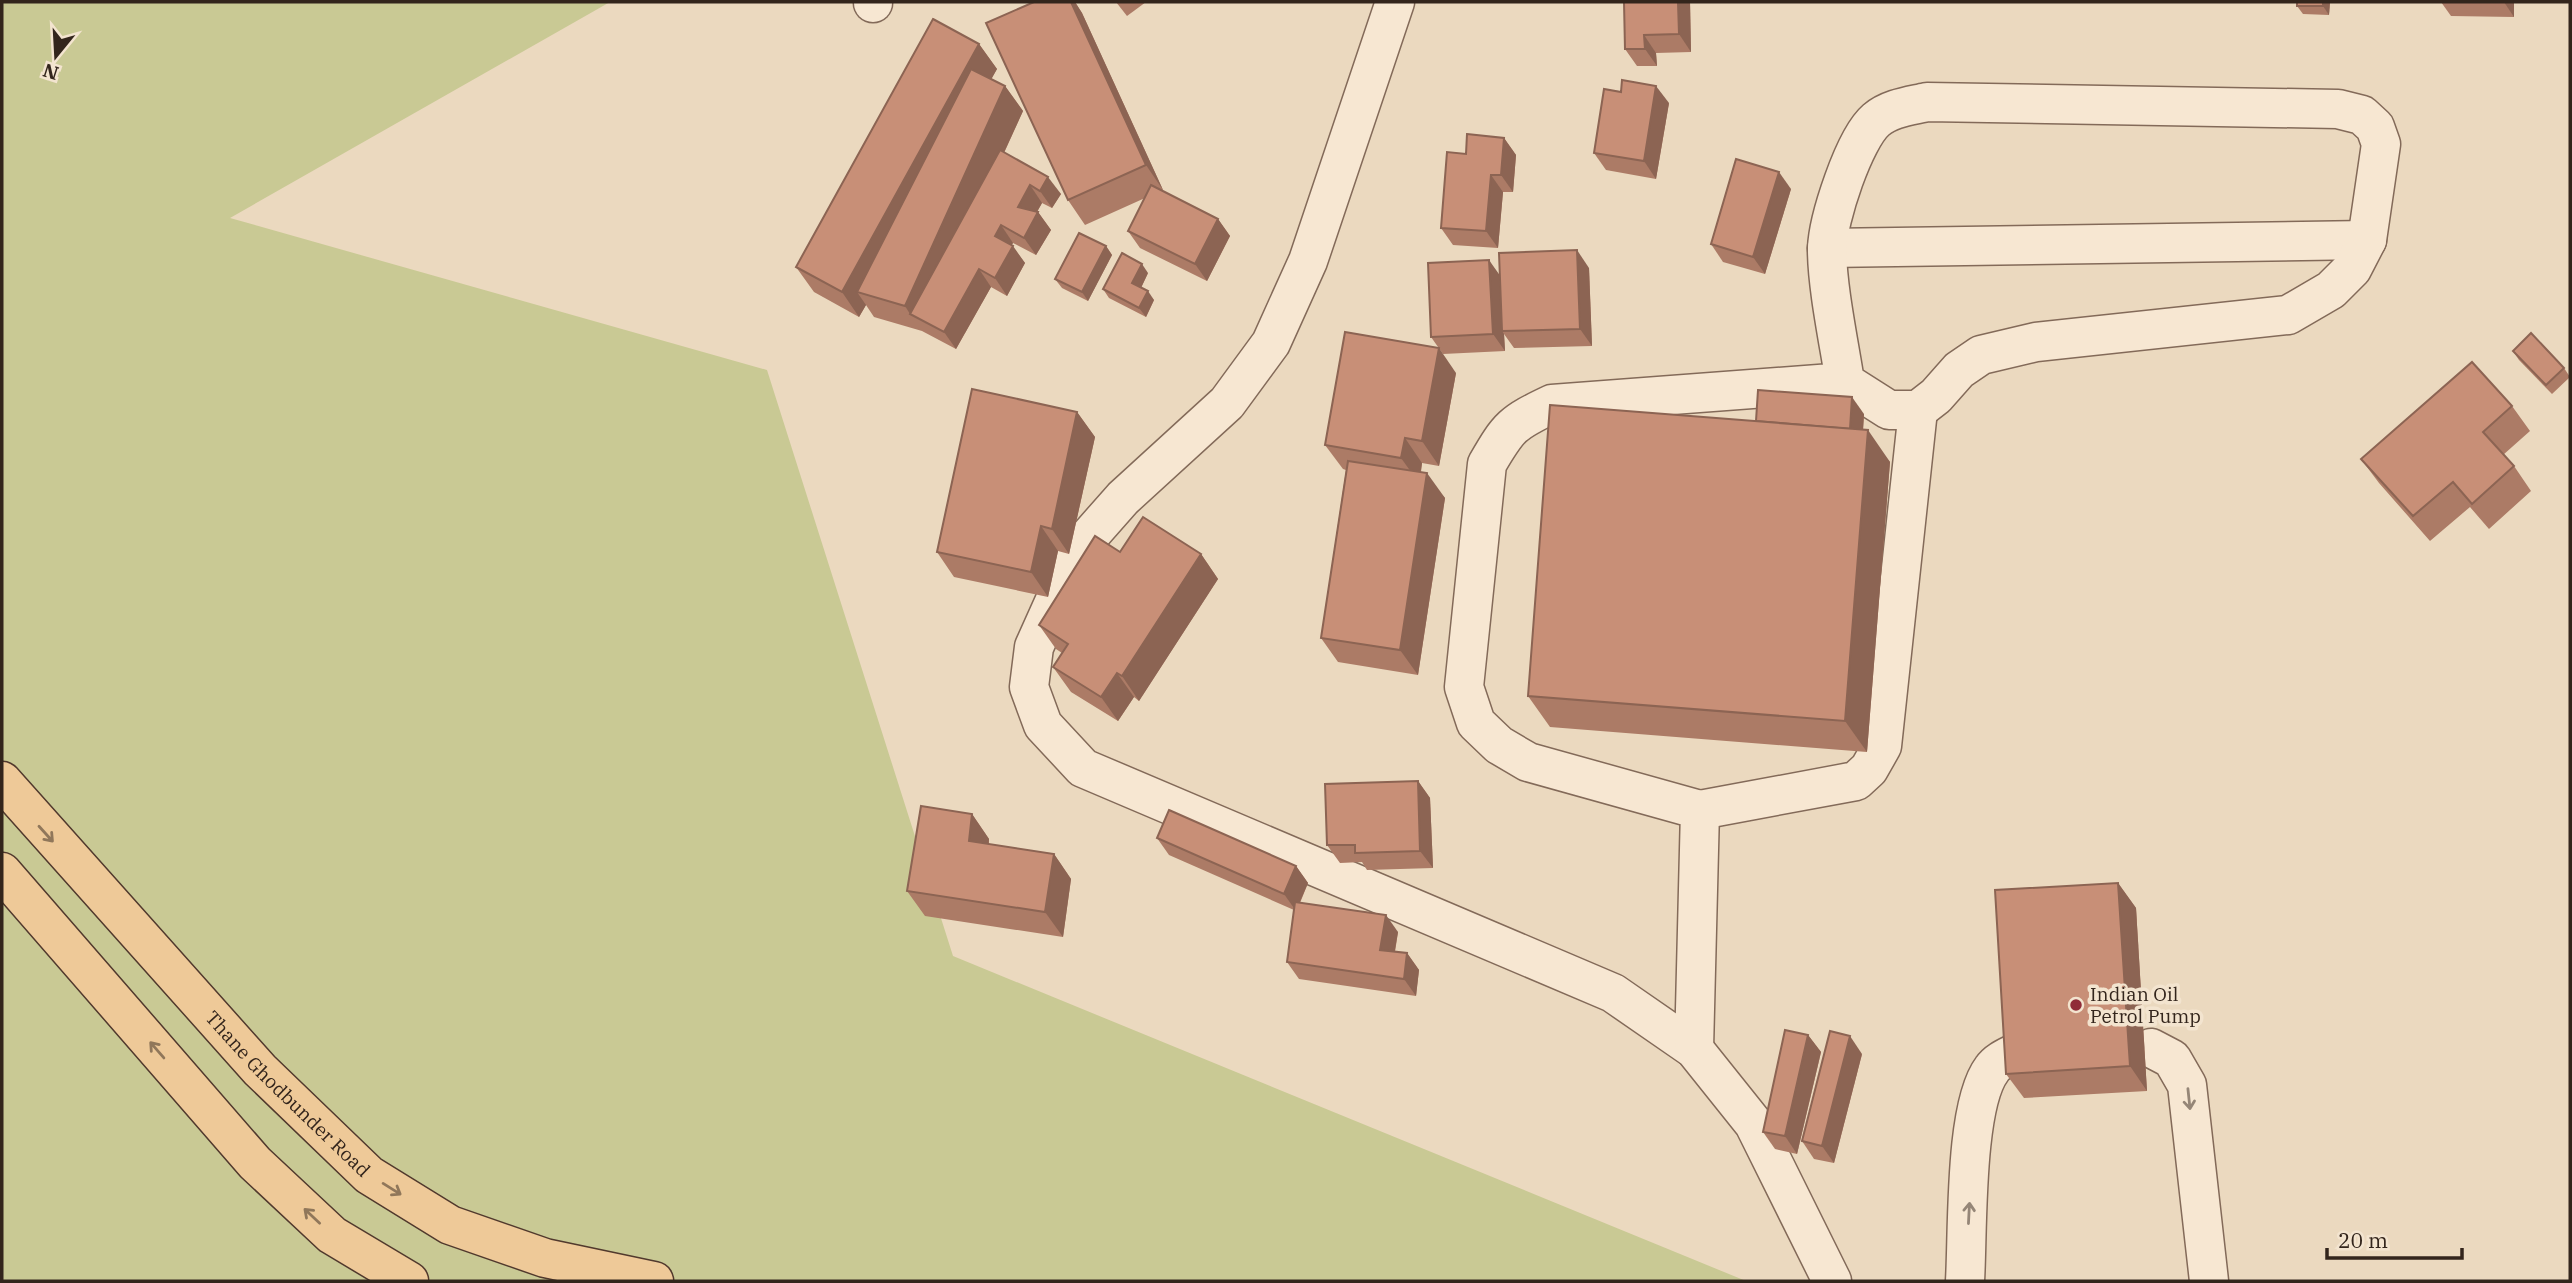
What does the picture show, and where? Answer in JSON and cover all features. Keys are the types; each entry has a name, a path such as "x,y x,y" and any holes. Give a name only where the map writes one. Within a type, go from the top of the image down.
{"main road":[{"name":"Thane Ghodbunder Road","path":"2,781 260,1070 369,1175 450,1225 545,1258 654,1281"},
{"path":"2,872 255,1163 332,1235 409,1281"}],"street":[{"path":"1395,2 1308,261 1271,343 1227,403 1123,498 1077,549 1034,647 1029,687 1043,725 1083,768 1614,993 1694,1049 1755,1124 1832,1281"},
{"path":"1845,382 1827,248 1845,176 1863,135 1877,119 1894,110 1927,102 2338,109 2362,116 2375,127 2381,144 2367,240 2352,269 2331,290 2288,315 2036,342 1981,355 1959,370 1936,396 1918,410 1889,410 1845,382 1552,404 1516,421 1487,464 1464,687 1476,723 1499,745 1528,762 1700,810 1856,781 1869,769 1882,746 1918,410"},
{"path":"1827,248 2367,240"},
{"path":"1694,1049 1700,810"},
{"path":"2151,1048 2172,1059 2187,1085 2209,1281"},
{"path":"1965,1281 1974,1116 1993,1067 2019,1051"}],"green space":[{"path":"2,2 610,2 230,218 767,370 953,956 1746,1281 2,1281"}],"building":[{"path":"1034,2 1071,2 1146,165 1068,200 986,23"},
{"path":"1624,2 1678,2 1679,34 1644,35 1645,49 1625,49"},
{"path":"2297,2 2323,2 2323,6 2297,6"},
{"path":"933,19 979,44 842,292 796,267"},
{"path":"971,69 1005,86 905,306 857,292"},
{"path":"1622,80 1656,86 1644,161 1594,153 1604,89 1621,92"},
{"path":"1467,134 1504,138 1501,175 1491,175 1486,231 1441,228 1447,152 1466,154"},
{"path":"1000,150 1048,177 1040,191 1030,185 1018,207 1038,212 1024,238 1001,225 995,236 1013,246 995,278 979,269 944,332 910,314"},
{"path":"1736,159 1779,172 1753,257 1711,244"},
{"path":"1151,185 1218,219 1195,264 1128,231"},
{"path":"1079,233 1106,246 1082,292 1055,279"},
{"path":"1577,250 1580,329 1502,331 1499,253"},
{"path":"1122,253 1142,264 1132,283 1148,291 1139,308 1103,289"},
{"path":"1489,260 1493,334 1431,337 1428,263"},
{"path":"1345,332 1439,348 1422,441 1405,438 1401,458 1325,445"},
{"path":"2531,333 2564,368 2546,385 2513,351"},
{"path":"2472,362 2512,406 2483,432 2514,466 2472,504 2453,482 2413,516 2361,459"},
{"path":"972,389 1077,412 1052,529 1041,526 1031,572 937,552"},
{"path":"1758,390 1852,397 1850,429 1756,421"},
{"path":"1550,405 1868,430 1845,721 1528,696"},
{"path":"1348,461 1427,473 1400,650 1321,638"},
{"path":"1143,517 1201,554 1122,676 1117,673 1101,697 1053,667 1068,644 1039,625 1095,536 1120,552"},
{"path":"1418,781 1420,851 1355,853 1355,845 1327,845 1325,784"},
{"path":"921,806 972,814 969,841 1054,854 1045,912 907,891"},
{"path":"1169,810 1296,866 1284,894 1157,838"},
{"path":"2118,883 2130,1066 2006,1074 1995,890"},
{"path":"1295,902 1386,915 1380,950 1407,953 1404,979 1287,962"},
{"path":"1785,1030 1808,1035 1785,1136 1763,1132"},
{"path":"1830,1031 1850,1036 1822,1146 1802,1141"}],"place":[{"name":"Indian Oil Petrol Pump","path":"2076,1005"}]}
